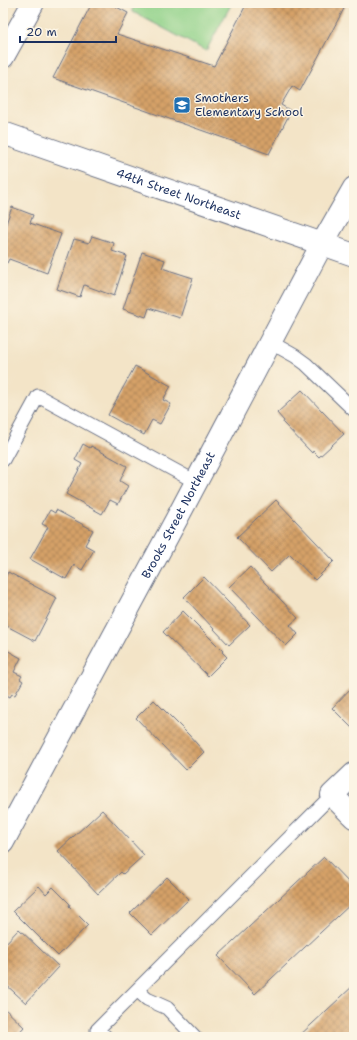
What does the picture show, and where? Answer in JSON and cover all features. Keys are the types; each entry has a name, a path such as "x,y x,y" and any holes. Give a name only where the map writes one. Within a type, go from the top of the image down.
{"street":[{"path":"3,57 33,3"},
{"name":"44th Street Northeast","path":"3,133 354,255"},
{"name":"Brooks Street Northeast","path":"3,842 322,244 354,188"},
{"path":"354,774 332,795 354,817"}],"lane":[{"path":"270,342 306,364 354,410"},
{"path":"3,460 38,396 196,482"},
{"path":"106,1037 97,1030 332,795"},
{"path":"137,990 147,999 168,1008 195,1037"}],"green space":[{"path":"133,3 232,3 206,51 133,12"}],"building":[{"path":"92,3 109,3 128,13 117,34 214,66 247,3 347,3 300,91 292,86 281,105 291,111 269,154 53,78"},
{"path":"12,207 33,215 30,223 61,234 47,273 9,259 7,263 3,262 3,232"},
{"path":"92,236 114,243 112,251 127,256 114,296 84,285 80,297 57,289 74,239 89,243"},
{"path":"142,252 165,260 162,268 193,278 180,318 149,308 146,317 123,309"},
{"path":"135,366 171,386 163,400 171,404 160,424 152,420 144,435 108,415"},
{"path":"302,390 344,434 319,457 313,451 312,453 283,423 284,421 277,413"},
{"path":"83,444 90,448 91,446 127,466 120,481 128,486 118,504 110,500 102,514 66,494 82,464 75,460"},
{"path":"276,500 334,561 315,580 290,554 271,572 237,537"},
{"path":"50,510 55,513 56,510 93,530 85,545 94,550 82,570 74,565 66,579 30,559 48,527 42,524"},
{"path":"250,567 298,618 290,625 298,634 286,646 229,587"},
{"path":"8,572 57,598 35,641 3,624 3,581"},
{"path":"204,577 250,625 229,645 184,597"},
{"path":"183,611 223,651 222,652 227,657 208,676 163,632"},
{"path":"3,648 21,658 14,672 22,676 20,679 23,681 15,695 12,694 10,697 3,693"},
{"path":"352,687 354,689 354,730 332,708"},
{"path":"154,700 204,752 186,770 136,718"},
{"path":"102,810 144,855 123,874 121,872 98,894 58,851"},
{"path":"324,857 354,888 354,901 255,994 218,956"},
{"path":"167,877 189,899 152,935 130,913"},
{"path":"39,886 46,894 53,887 88,925 58,956 13,911"},
{"path":"19,929 59,967 26,1003 3,982 3,946"},
{"path":"354,985 354,1037 298,1037"},
{"path":"3,1007 24,1027 15,1037 3,1037"}],"place":[{"name":"Smothers Elementary School","path":"182,105"}]}
